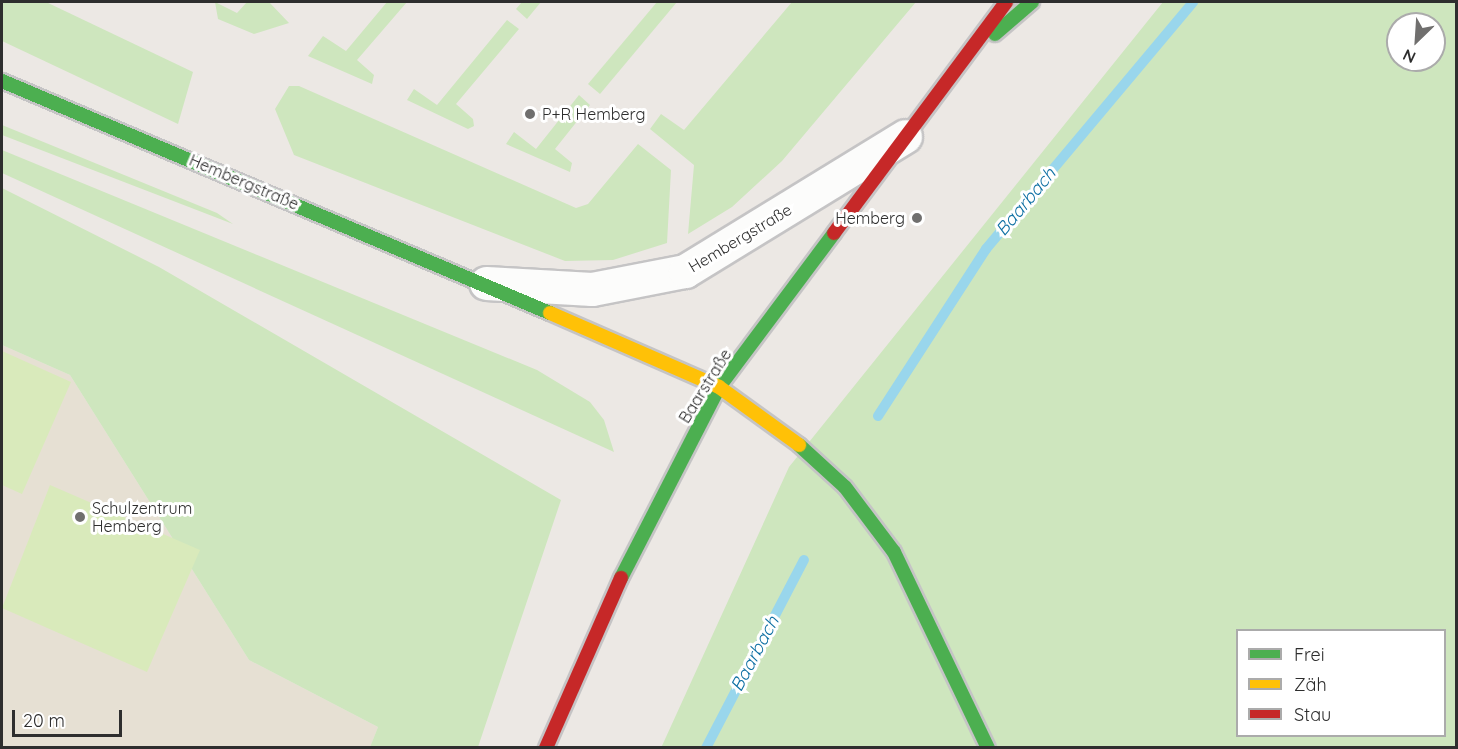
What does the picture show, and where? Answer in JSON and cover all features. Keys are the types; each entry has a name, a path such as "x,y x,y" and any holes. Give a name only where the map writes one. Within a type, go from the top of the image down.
{"street":[{"name":"Baarstraße","path":"546,747 612,595 719,387 948,75 1006,2"},
{"name":"Baarstraße","path":"948,75 1032,2"},
{"name":"Hembergstraße","path":"2,81 486,283 719,387 799,442 845,487 894,552 988,747"},
{"name":"Hembergstraße","path":"486,283 592,289 685,271 904,136"}],"shaded area":[{"name":"Schulzentrum Hemberg","path":"2,345 70,375 249,660 378,727 370,747 2,747"}],"green space":[{"path":"2,2 46,2 193,72 178,124 2,41"},
{"path":"215,2 237,13 247,2 269,2 289,23 254,34 218,19"},
{"path":"387,2 407,2 357,60 374,75 372,84 308,56 323,36 346,51"},
{"path":"522,2 541,2 527,19 516,9"},
{"path":"657,2 677,2 600,94 588,84"},
{"path":"792,2 916,2 782,161 732,207 688,234 694,165 650,129 661,114 684,130"},
{"path":"1163,2 1456,2 1456,747 661,748 789,467"},
{"path":"507,20 519,29 456,104 473,119 474,126 468,129 407,100 414,89 437,105"},
{"path":"289,86 299,86 576,208 588,204 638,144 671,170 667,243 613,260 565,261 294,155 275,109"},
{"path":"579,95 590,105 555,149 572,163 570,172 506,144 514,132 536,149"},
{"path":"2,125 217,213 233,224 2,135"},
{"path":"2,150 537,370 590,402 604,420 614,452 2,173"},
{"path":"2,188 159,267 561,500 478,747 370,747 378,727 249,660 70,375 2,345"},
{"path":"2,351 71,382 22,494 2,485"},
{"path":"50,485 200,550 147,672 2,608"}],"waterway":[{"name":"Baarbach","path":"878,416 986,249 1193,2"},
{"name":"Baarbach","path":"706,748 804,560"}],"traffic: fast":[{"path":"995,34 1032,2"},
{"path":"2,81 550,313"},
{"path":"621,578 719,387 834,233"},
{"path":"799,445 845,487 894,552 988,748"}],"traffic: slow":[{"path":"550,313 719,387 799,445"}],"traffic: jam":[{"path":"834,233 1006,2"},
{"path":"546,748 621,578"}],"place":[{"name":"P+R Hemberg","path":"530,114"},
{"name":"Hemberg","path":"917,218"},
{"name":"Schulzentrum Hemberg","path":"80,517"}]}
